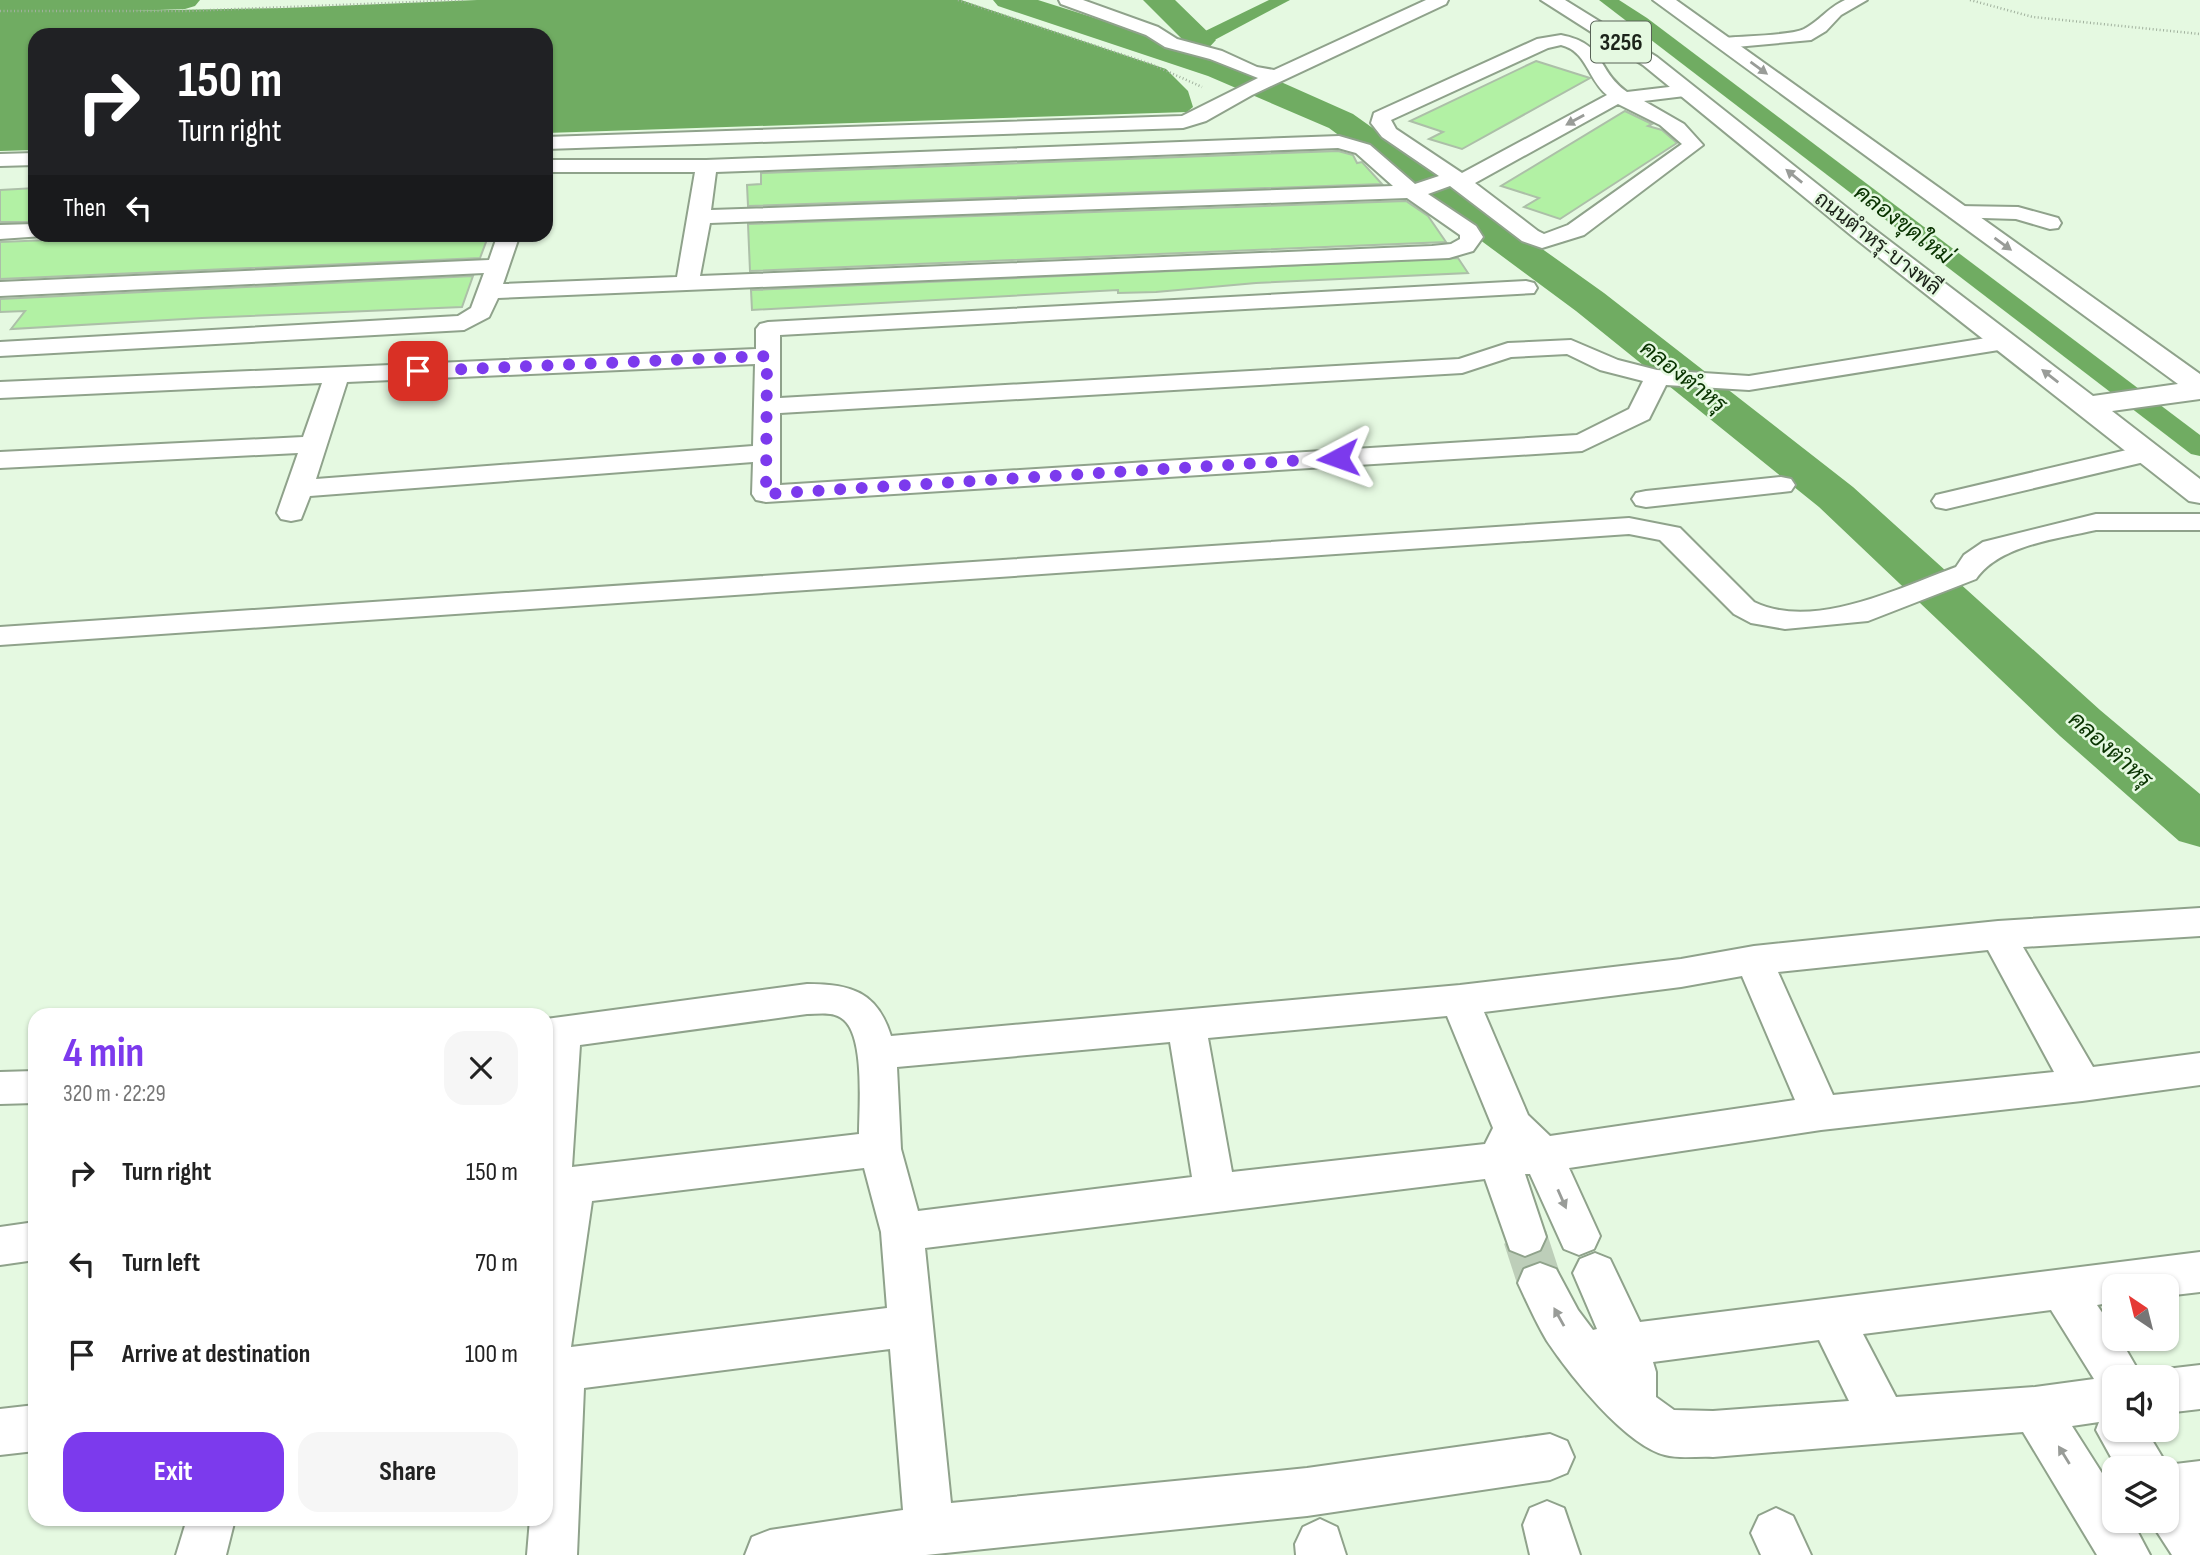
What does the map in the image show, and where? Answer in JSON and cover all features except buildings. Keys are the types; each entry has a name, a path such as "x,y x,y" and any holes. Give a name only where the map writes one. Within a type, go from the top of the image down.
{"main road":[{"name":"ถนนตำหรุ-บางพลี","path":"1551,0 1611,35 1677,84 2200,494"},
{"name":"3256","path":"1663,0 1958,212 2192,390"},
{"path":"2088,406 2192,390"}],"street":[{"path":"1067,0 1153,31 1180,46 1202,51 1251,71 1266,83"},
{"path":"553,143 1183,122 1193,120 1440,0"},
{"path":"1725,43 1805,36 1820,27 1835,11 1859,0"},
{"path":"489,291 1432,253 1462,249 1470,243 1472,237 1440,183 1381,123 1381,117 1544,43 1561,40 1572,41 1582,47 1614,91 1686,134 1693,145 1576,230 1542,241 1440,183 1363,149 1339,142 706,166 553,166"},
{"path":"700,217 1440,183 1614,91 1677,84"},
{"path":"0,160 28,159"},
{"path":"687,284 700,217 706,166"},
{"path":"1958,212 2018,213 2050,223"},
{"path":"0,232 28,231"},
{"path":"0,349 446,326 474,318 481,312 506,242"},
{"path":"0,289 499,266"},
{"path":"1526,288 768,329 766,494 1582,443 1640,414 1657,377"},
{"path":"767,406 1462,366 1508,350 1571,347 1609,365 1657,377 1749,383 2005,342"},
{"path":"0,390 767,356"},
{"path":"337,375 294,501 766,453"},
{"path":"0,460 314,444"},
{"path":"1946,501 2148,453"},
{"path":"1654,528 1644,493 1781,485"},
{"path":"0,636 1609,527 1654,528 1670,534 1682,543 1744,608 1762,617 1784,620 1857,615 1966,573 1974,561 1993,548 2077,526 2096,522 2200,522"},
{"path":"877,1053 1460,1000 1681,973 1754,960 1998,935 2200,922"},
{"path":"1998,935 2082,1085"},
{"path":"1754,960 1821,1113"},
{"path":"553,1294 556,1186 553,1034 807,999 838,999 858,1010 868,1023 877,1053 880,1149 902,1232 929,1530"},
{"path":"1460,1000 1506,1143 1525,1237"},
{"path":"1186,1024 1215,1192"},
{"path":"902,1232 1215,1192 1506,1143 1542,1155 1821,1113 2082,1085 2200,1069"},
{"path":"0,1088 28,1087"},
{"path":"556,1186 880,1149"},
{"path":"1542,1155 1615,1315 1604,1349"},
{"path":"0,1245 28,1242"},
{"path":"1604,1349 2200,1272"},
{"path":"1540,1283 1562,1325 1604,1349 1633,1408 1666,1433 1713,1434 2102,1406"},
{"path":"2062,1289 2102,1380"},
{"path":"1831,1318 1884,1421"},
{"path":"553,1366 911,1326"},
{"path":"2179,1389 2200,1387"},
{"path":"2035,1409 2102,1498"},
{"path":"0,1432 28,1429"},
{"path":"770,1555 853,1549 929,1530 1307,1492 1550,1457"},
{"path":"2179,1487 2200,1485"},
{"path":"2179,1522 2200,1553"},
{"path":"201,1555 209,1526"},
{"path":"552,1526 552,1555"},
{"path":"2116,1533 2125,1555"}],"path":[{"path":"0,11 187,11 465,0"},
{"path":"958,0 1151,64 1232,99"},
{"path":"1970,0 2033,17 2200,34"}],"shaded area":[{"path":"477,0 961,0 1166,69 1188,91 1193,107 1187,112 553,133 553,28 28,28 28,150 0,151 0,9 56,12 284,8"}],"waterway":[{"path":"0,3 25,6 185,0"},
{"path":"1008,0 1182,56"},
{"name":"คลองตำหรุ","path":"1158,0 1201,40 1182,56"},
{"path":"1201,40 1282,0"},
{"name":"คลองขุดใหม่","path":"1607,0 1641,22 2200,448"},
{"name":"คลองตำหรุ","path":"1182,56 1261,85 1341,121 1590,302 1836,497 2080,723 2200,826"}],"tunnel":[{"path":"1525,1237 1540,1283"}],"route":[{"path":"418,371 767,356 766,494 1338,458"}]}
